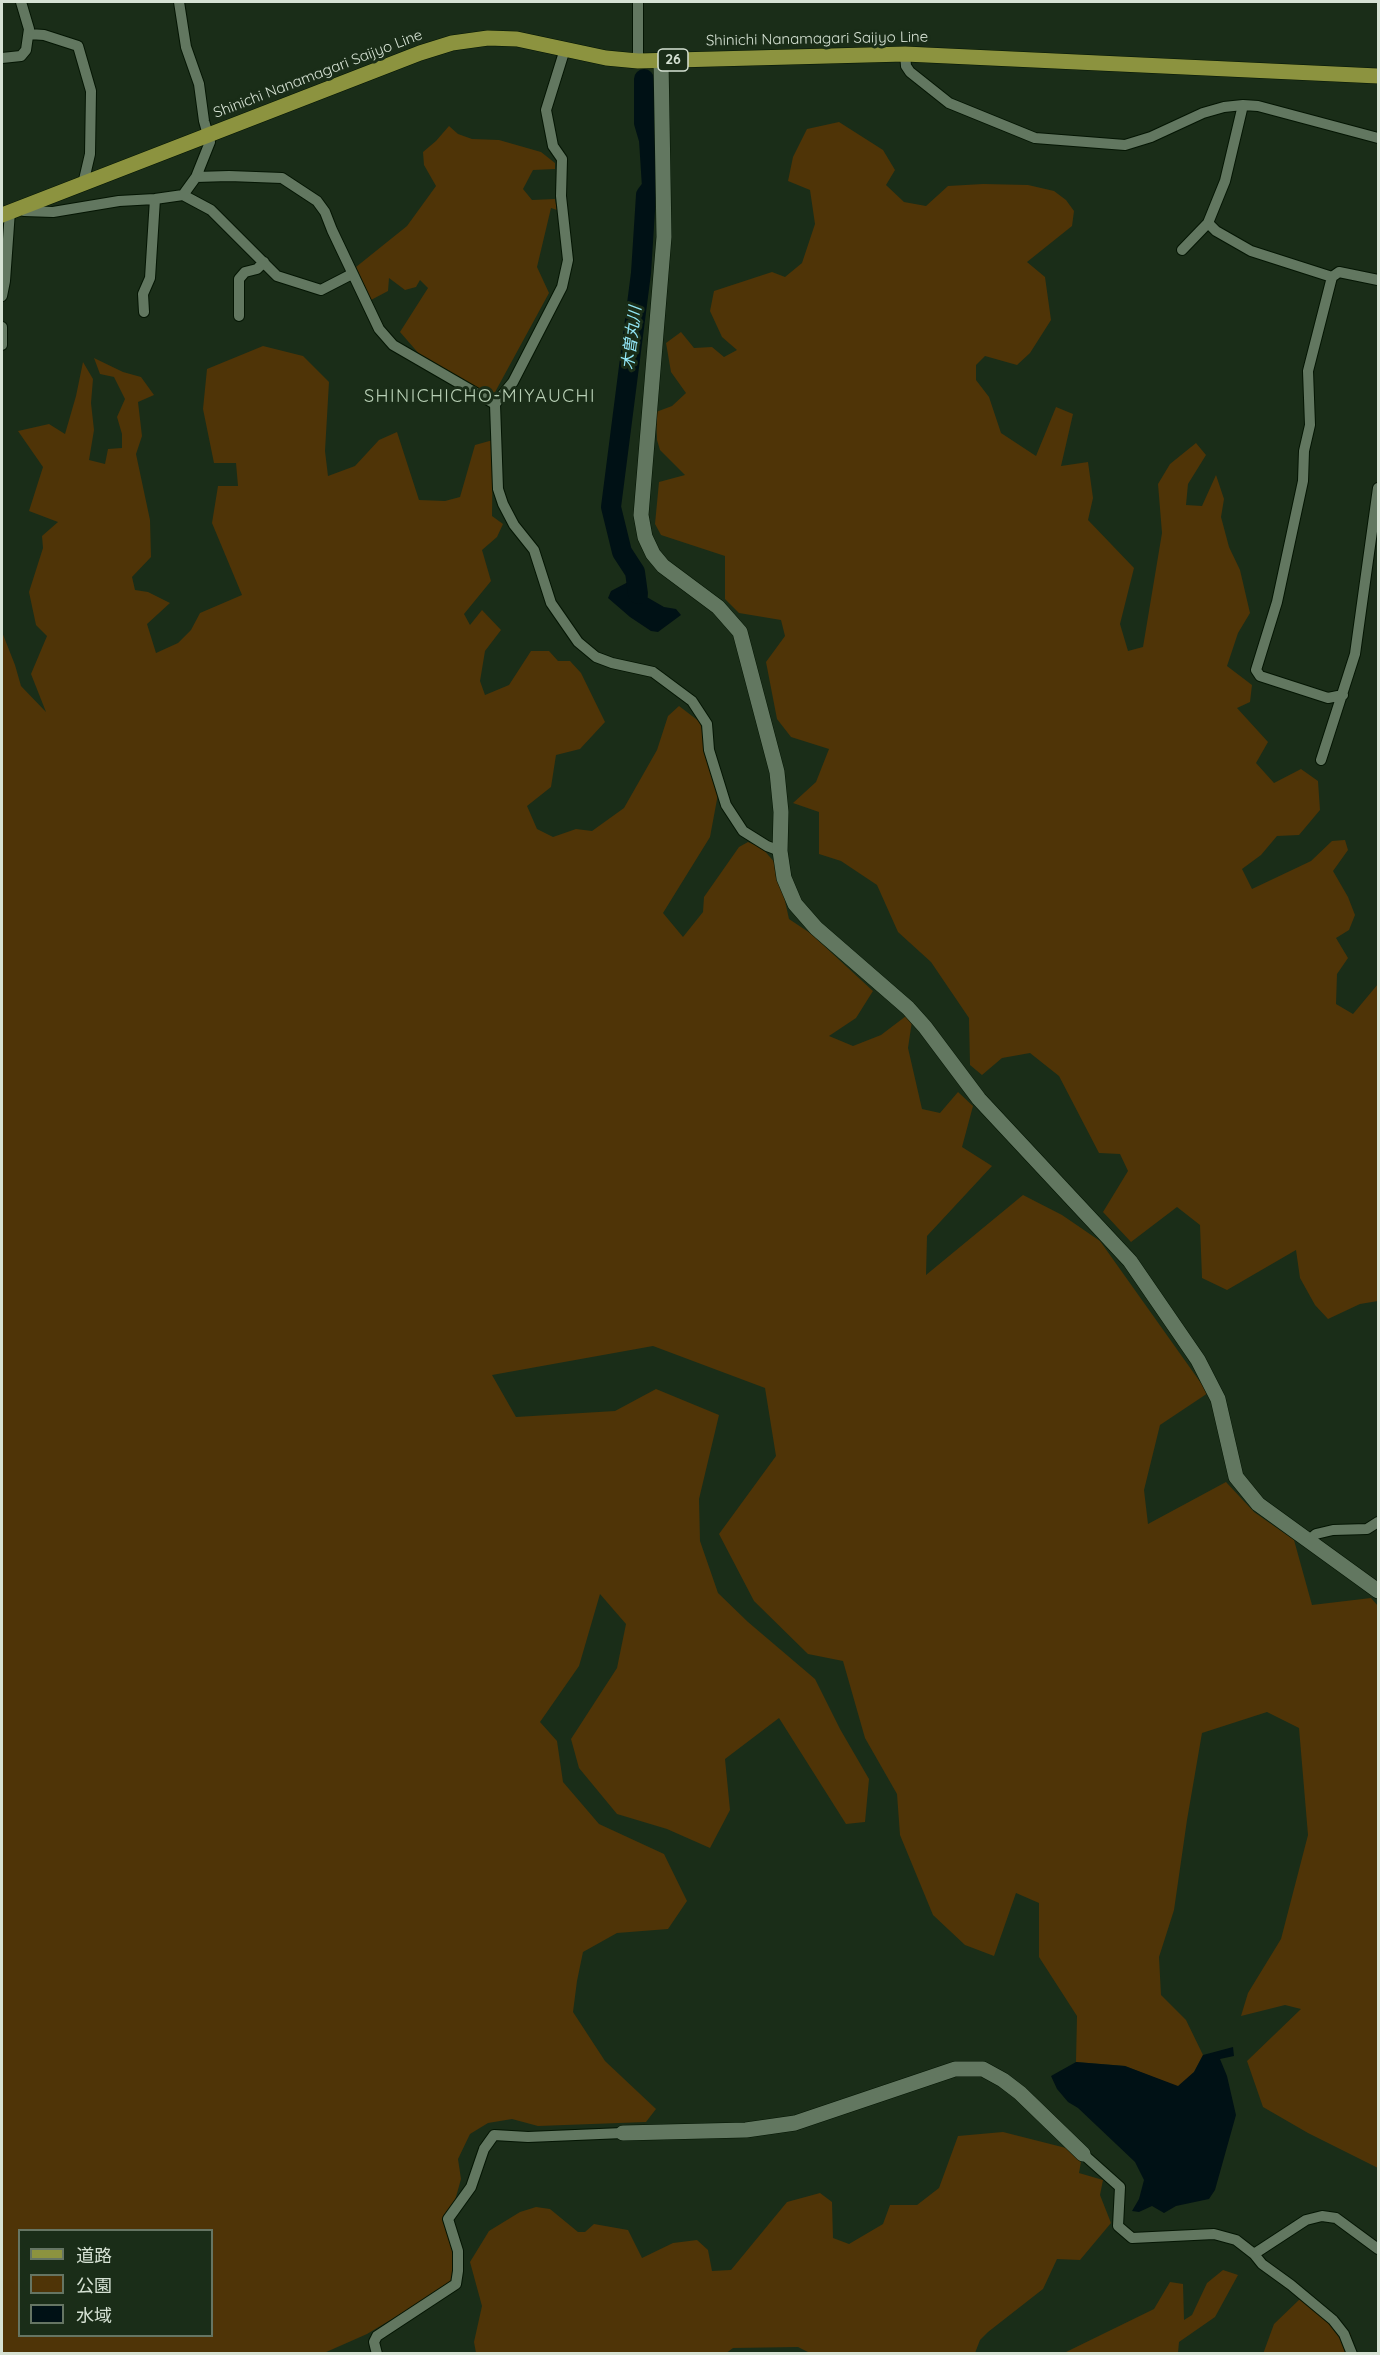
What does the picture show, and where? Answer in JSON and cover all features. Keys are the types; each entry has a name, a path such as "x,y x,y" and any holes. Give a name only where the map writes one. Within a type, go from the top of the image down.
{"main road":[{"name":"Shinichi Nanamagari Saijyo Line","path":"10,211 420,53 452,43 488,38 518,39 606,58 638,61 788,55 904,54 1378,76"}],"street":[{"path":"2,58 21,56 26,50 29,34 21,2"},
{"path":"179,2 186,47 200,84 207,137 210,142 196,177 183,195"},
{"path":"638,2 638,61"},
{"path":"29,34 44,35 78,46 91,91 90,154 83,184"},
{"path":"565,49 546,110 553,146 562,159 561,196 568,260 562,287 513,382 495,404 498,489 514,525 534,549 551,603 565,626 578,642 596,657 653,672 692,701 701,712 706,724 710,750 726,805 743,831 780,851"},
{"path":"904,54 906,66 910,72 949,103 1035,138 1125,145 1151,137 1203,113 1243,105 1258,106 1378,138"},
{"path":"661,60 664,237 641,515 645,537 653,554 663,566 718,607 740,632 777,772 781,812 780,851 784,878 795,904 809,920 908,1008 979,1099 1130,1261 1198,1360 1218,1399 1236,1478 1258,1504 1378,1591"},
{"path":"1182,250 1208,223 1225,181 1243,105"},
{"path":"196,177 282,178 317,201 326,212 332,230 379,329 393,345 495,404"},
{"path":"2,296 10,211 53,212 119,201 183,195 211,210 278,276 321,290 352,274"},
{"path":"144,312 143,294 150,278 155,199"},
{"path":"1208,223 1216,231 1251,251 1332,277"},
{"path":"239,316 239,279 245,272 257,270 264,262"},
{"path":"1343,695 1328,698 1260,676 1256,669 1277,602 1304,481 1304,451 1310,425 1308,371 1332,277 1339,272 1378,280"},
{"path":"2,327 2,345"},
{"path":"1321,760 1355,654 1378,488"},
{"path":"1309,1540 1316,1534 1334,1530 1367,1529 1378,1522"},
{"path":"377,2354 374,2342 377,2336 456,2284 458,2251 448,2219 471,2187 484,2149 494,2135 528,2137 746,2130 795,2123 955,2069 983,2069 1003,2080 1020,2093 1120,2187 1118,2226 1132,2238 1214,2234 1236,2240 1254,2254 1262,2264 1351,2332 1359,2354"},
{"path":"1254,2254 1306,2220 1322,2216 1335,2218 1378,2249"},
{"path":"1333,2320 1344,2334 1352,2354"}],"green space":[{"path":"839,122 883,150 895,170 886,185 904,202 926,206 948,186 1028,185 1054,191 1066,200 1074,211 1072,226 1027,262 1045,277 1051,320 1030,353 1017,365 985,356 976,365 976,380 989,397 1001,433 1036,456 1056,407 1073,414 1061,466 1088,462 1093,498 1088,520 1134,568 1120,624 1128,651 1143,647 1162,533 1158,484 1170,464 1196,443 1206,455 1188,484 1186,505 1202,506 1216,475 1224,499 1221,517 1229,547 1240,570 1250,613 1238,633 1227,666 1252,685 1250,702 1237,708 1268,742 1256,763 1274,783 1301,769 1318,781 1320,810 1299,835 1277,836 1261,855 1242,869 1252,889 1311,861 1332,841 1345,840 1348,850 1333,871 1355,915 1349,930 1336,938 1348,958 1337,974 1336,1004 1353,1014 1378,984 1378,1301 1360,1304 1328,1319 1315,1305 1300,1278 1296,1250 1227,1290 1202,1278 1200,1225 1177,1207 1131,1242 1103,1212 1128,1171 1120,1154 1099,1153 1059,1076 1030,1053 1002,1058 982,1075 970,1065 969,1018 931,962 898,932 877,885 841,861 819,854 819,812 793,803 816,782 829,749 791,737 777,719 766,662 785,636 781,620 739,613 725,599 725,556 661,535 655,524 659,482 685,475 660,450 657,440 656,412 672,406 686,393 671,372 666,343 681,332 694,348 712,347 724,357 737,350 722,337 710,311 714,291 772,272 785,277 802,263 815,224 810,190 788,181 793,157 807,129"},
{"path":"449,126 458,134 472,139 499,140 541,152 555,163 555,169 533,170 523,189 532,200 555,199 557,210 551,208 537,267 549,293 494,394 489,395 420,355 400,332 428,288 420,280 416,287 405,290 389,278 388,291 371,300 356,267 407,226 436,186 424,165 423,152"},
{"path":"263,346 303,356 329,382 325,451 328,476 355,466 379,440 397,432 419,500 445,501 460,497 475,445 493,440 492,516 503,524 497,537 482,550 491,581 464,614 470,625 482,610 501,630 485,651 480,681 485,695 509,685 531,651 549,651 558,661 570,661 581,673 605,722 580,749 556,755 551,787 527,806 537,829 553,837 576,829 592,831 624,808 657,750 668,716 679,706 700,722 718,794 710,837 663,913 683,937 703,912 704,897 739,847 748,842 762,848 777,865 789,919 810,933 873,991 856,1018 829,1036 853,1046 881,1035 906,1016 912,1021 908,1048 922,1109 940,1113 958,1092 973,1106 962,1147 992,1166 927,1236 926,1275 1023,1195 1062,1215 1100,1241 1208,1393 1160,1425 1144,1490 1148,1524 1226,1482 1254,1512 1294,1540 1312,1605 1371,1598 1378,1606 1378,2168 1308,2133 1263,2107 1247,2061 1301,2009 1285,2005 1241,2016 1248,1993 1281,1939 1308,1835 1299,1728 1267,1712 1202,1733 1174,1910 1159,1957 1161,1995 1186,2020 1203,2055 1194,2072 1178,2087 1125,2066 1076,2062 1077,2016 1039,1957 1039,1903 1016,1893 994,1956 965,1945 933,1915 900,1835 897,1794 865,1738 843,1661 808,1654 754,1601 719,1534 776,1456 765,1388 653,1346 492,1375 516,1417 615,1411 656,1389 719,1415 699,1499 700,1541 718,1593 815,1679 869,1779 865,1822 846,1824 779,1718 725,1759 730,1810 710,1848 667,1829 617,1814 579,1768 571,1739 617,1668 626,1624 600,1594 579,1666 540,1722 557,1741 563,1782 599,1824 664,1854 687,1901 668,1929 617,1933 583,1952 577,1981 573,2012 605,2061 656,2109 646,2122 538,2126 512,2119 488,2123 470,2134 458,2159 461,2179 454,2204 443,2221 453,2253 454,2275 449,2285 367,2334 324,2353 2,2353 2,632 21,686 46,712 31,674 47,636 36,625 29,592 43,548 42,536 58,522 29,511 43,467 18,431 49,424 65,434 83,362 93,379 91,403 94,430 89,460 105,464 108,449 122,448 122,434 117,417 125,399 114,377 100,374 94,358 123,372 141,377 154,395 138,402 142,436 136,454 150,520 151,557 132,577 135,590 148,592 170,603 147,624 156,653 178,643 191,630 200,613 242,595 212,523 218,486 238,486 236,463 214,463 203,409 207,369"},
{"path":"1003,2132 1070,2149 1081,2162 1079,2173 1103,2180 1100,2195 1111,2223 1080,2260 1057,2259 1043,2289 988,2332 980,2340 975,2353 812,2354 798,2347 733,2348 725,2354 476,2353 474,2342 482,2306 470,2262 489,2231 520,2212 536,2207 550,2209 578,2232 585,2232 594,2224 628,2230 642,2258 673,2243 697,2240 708,2250 712,2271 731,2270 787,2202 820,2193 832,2202 833,2238 849,2244 883,2224 890,2205 917,2205 939,2188 958,2136"},
{"path":"1223,2270 1238,2275 1215,2317 1179,2342 1178,2353 1064,2353 1154,2309 1170,2282 1183,2284 1184,2320 1192,2315 1207,2283"},
{"path":"1300,2299 1350,2333 1355,2349 1348,2353 1263,2354 1274,2324"}],"water":[{"path":"630,581 638,592 664,607 676,609 681,615 658,632 651,631 630,617 608,598 611,591"},
{"path":"1233,2047 1234,2056 1220,2059 1227,2076 1236,2115 1215,2190 1209,2199 1176,2206 1164,2213 1152,2206 1139,2212 1132,2211 1139,2199 1144,2180 1135,2162 1078,2108 1068,2102 1057,2089 1051,2076 1076,2062 1125,2066 1178,2086 1194,2072 1203,2055"}],"waterway":[{"name":"木曽丸川","path":"638,594 635,572 622,552 611,507 641,273 646,195 652,187 649,140 644,123 644,79"}],"district":[{"name":"SHINICHICHO-MIYAUCHI","path":"480,397"}]}
